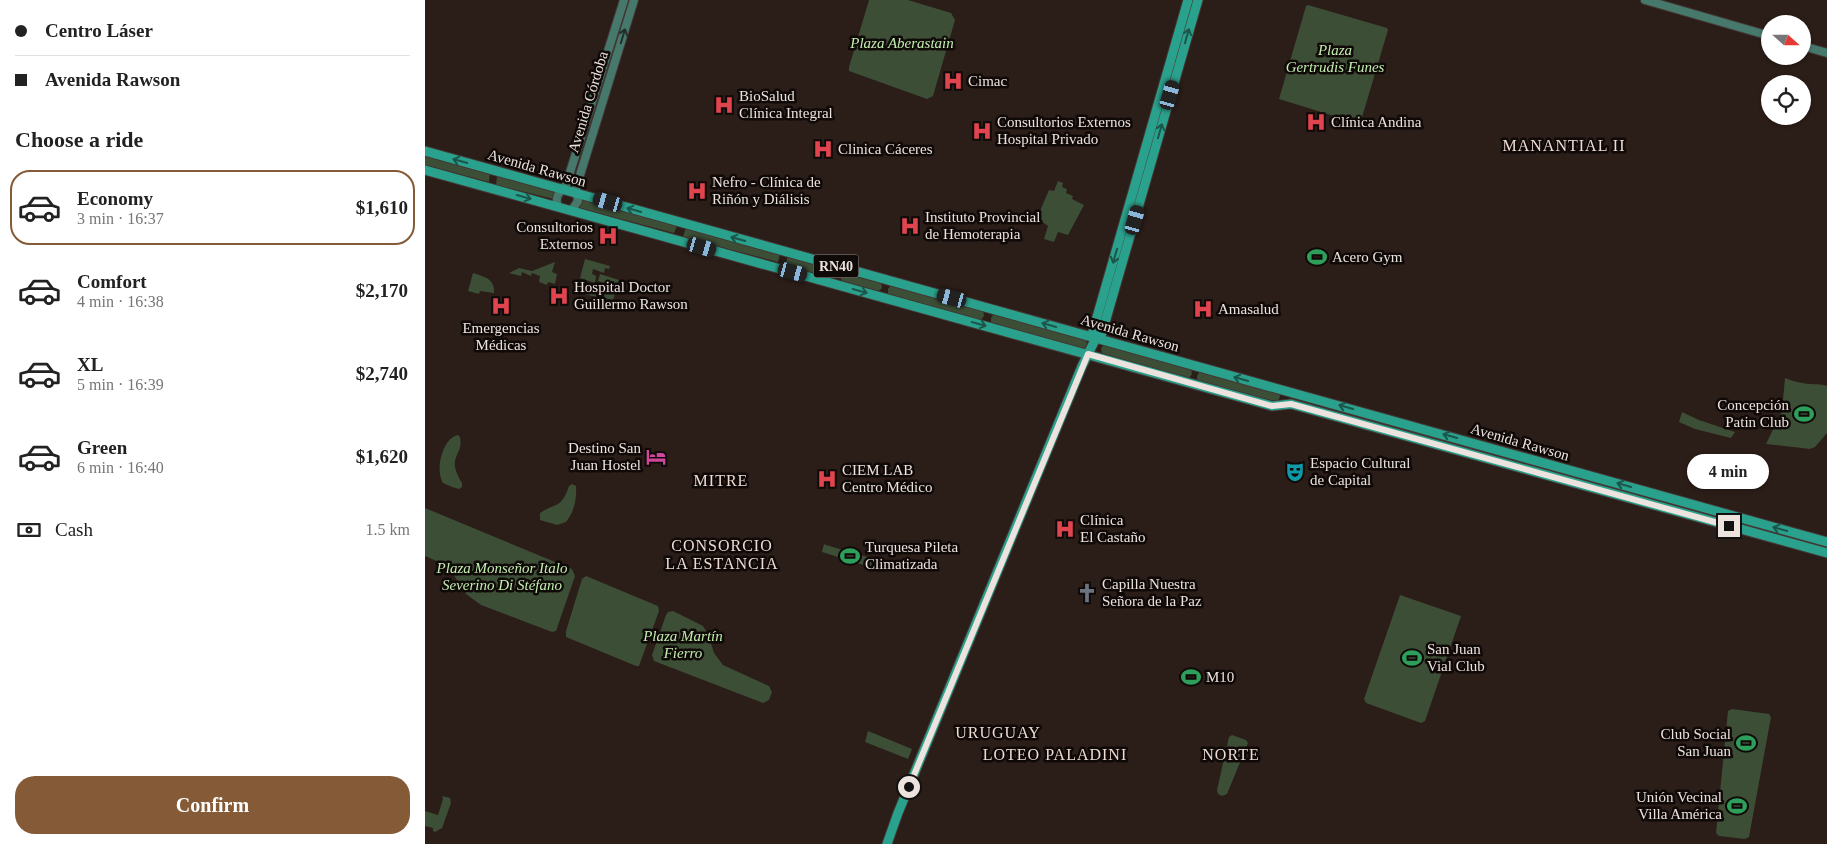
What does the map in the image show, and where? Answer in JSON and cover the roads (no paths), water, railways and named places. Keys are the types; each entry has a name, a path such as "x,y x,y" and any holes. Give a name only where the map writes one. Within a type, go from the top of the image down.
{"main road":[{"name":"Avenida Córdoba","path":"558,207 557,196 566,185 623,0"},
{"name":"Avenida Córdoba","path":"572,210 577,204 576,188 634,0"},
{"path":"1096,338 1093,331 1188,0"},
{"path":"887,844 898,813 1088,354 1096,338 1102,333 1197,0"},
{"path":"1645,0 1761,33"},
{"path":"1811,48 1827,53"},
{"name":"Avenida Rawson","path":"425,151 1827,542"},
{"name":"Avenida Rawson","path":"425,170 1272,406 1291,404 1827,553"}],"place":[{"name":"Cimac","path":"953,81"},
{"name":"BioSalud Clínica Integral","path":"724,105"},
{"name":"Clínica Andina","path":"1316,122"},
{"name":"Consultorios Externos Hospital Privado","path":"982,131"},
{"name":"Clinica Cáceres","path":"823,149"},
{"name":"Nefro - Clínica de Riñón y Diálisis","path":"697,191"},
{"name":"Instituto Provincial de Hemoterapia","path":"910,226"},
{"name":"Consultorios Externos","path":"608,236"},
{"name":"Acero Gym","path":"1317,257"},
{"name":"Hospital Doctor Guillermo Rawson","path":"559,296"},
{"name":"Emergencias Médicas","path":"501,306"},
{"name":"Amasalud","path":"1203,309"},
{"name":"Concepción Patin Club","path":"1804,414"},
{"name":"Destino San Juan Hostel","path":"656,457"},
{"name":"Espacio Cultural de Capital","path":"1295,472"},
{"name":"CIEM LAB Centro Médico","path":"827,479"},
{"name":"Clínica El Castaño","path":"1065,529"},
{"name":"Turquesa Pileta Climatizada","path":"850,556"},
{"name":"Capilla Nuestra Señora de la Paz","path":"1087,593"},
{"name":"San Juan Vial Club","path":"1412,658"},
{"name":"M10","path":"1191,677"},
{"name":"Club Social San Juan","path":"1746,743"},
{"name":"Unión Vecinal Villa América","path":"1737,806"}],"district":[{"name":"MANANTIAL II","path":"1564,145"},
{"name":"MITRE","path":"721,480"},
{"name":"CONSORCIO LA ESTANCIA","path":"722,554"},
{"name":"URUGUAY","path":"998,732"},
{"name":"LOTEO PALADINI","path":"1055,754"},
{"name":"NORTE","path":"1231,754"}],"park label":[{"name":"Plaza Aberastain","path":"902,43"},
{"name":"Plaza Gertrudis Funes","path":"1335,58"},
{"name":"Plaza Monseñor Italo Severino Di Stéfano","path":"502,576"},
{"name":"Plaza Martín Fierro","path":"683,644"}]}
